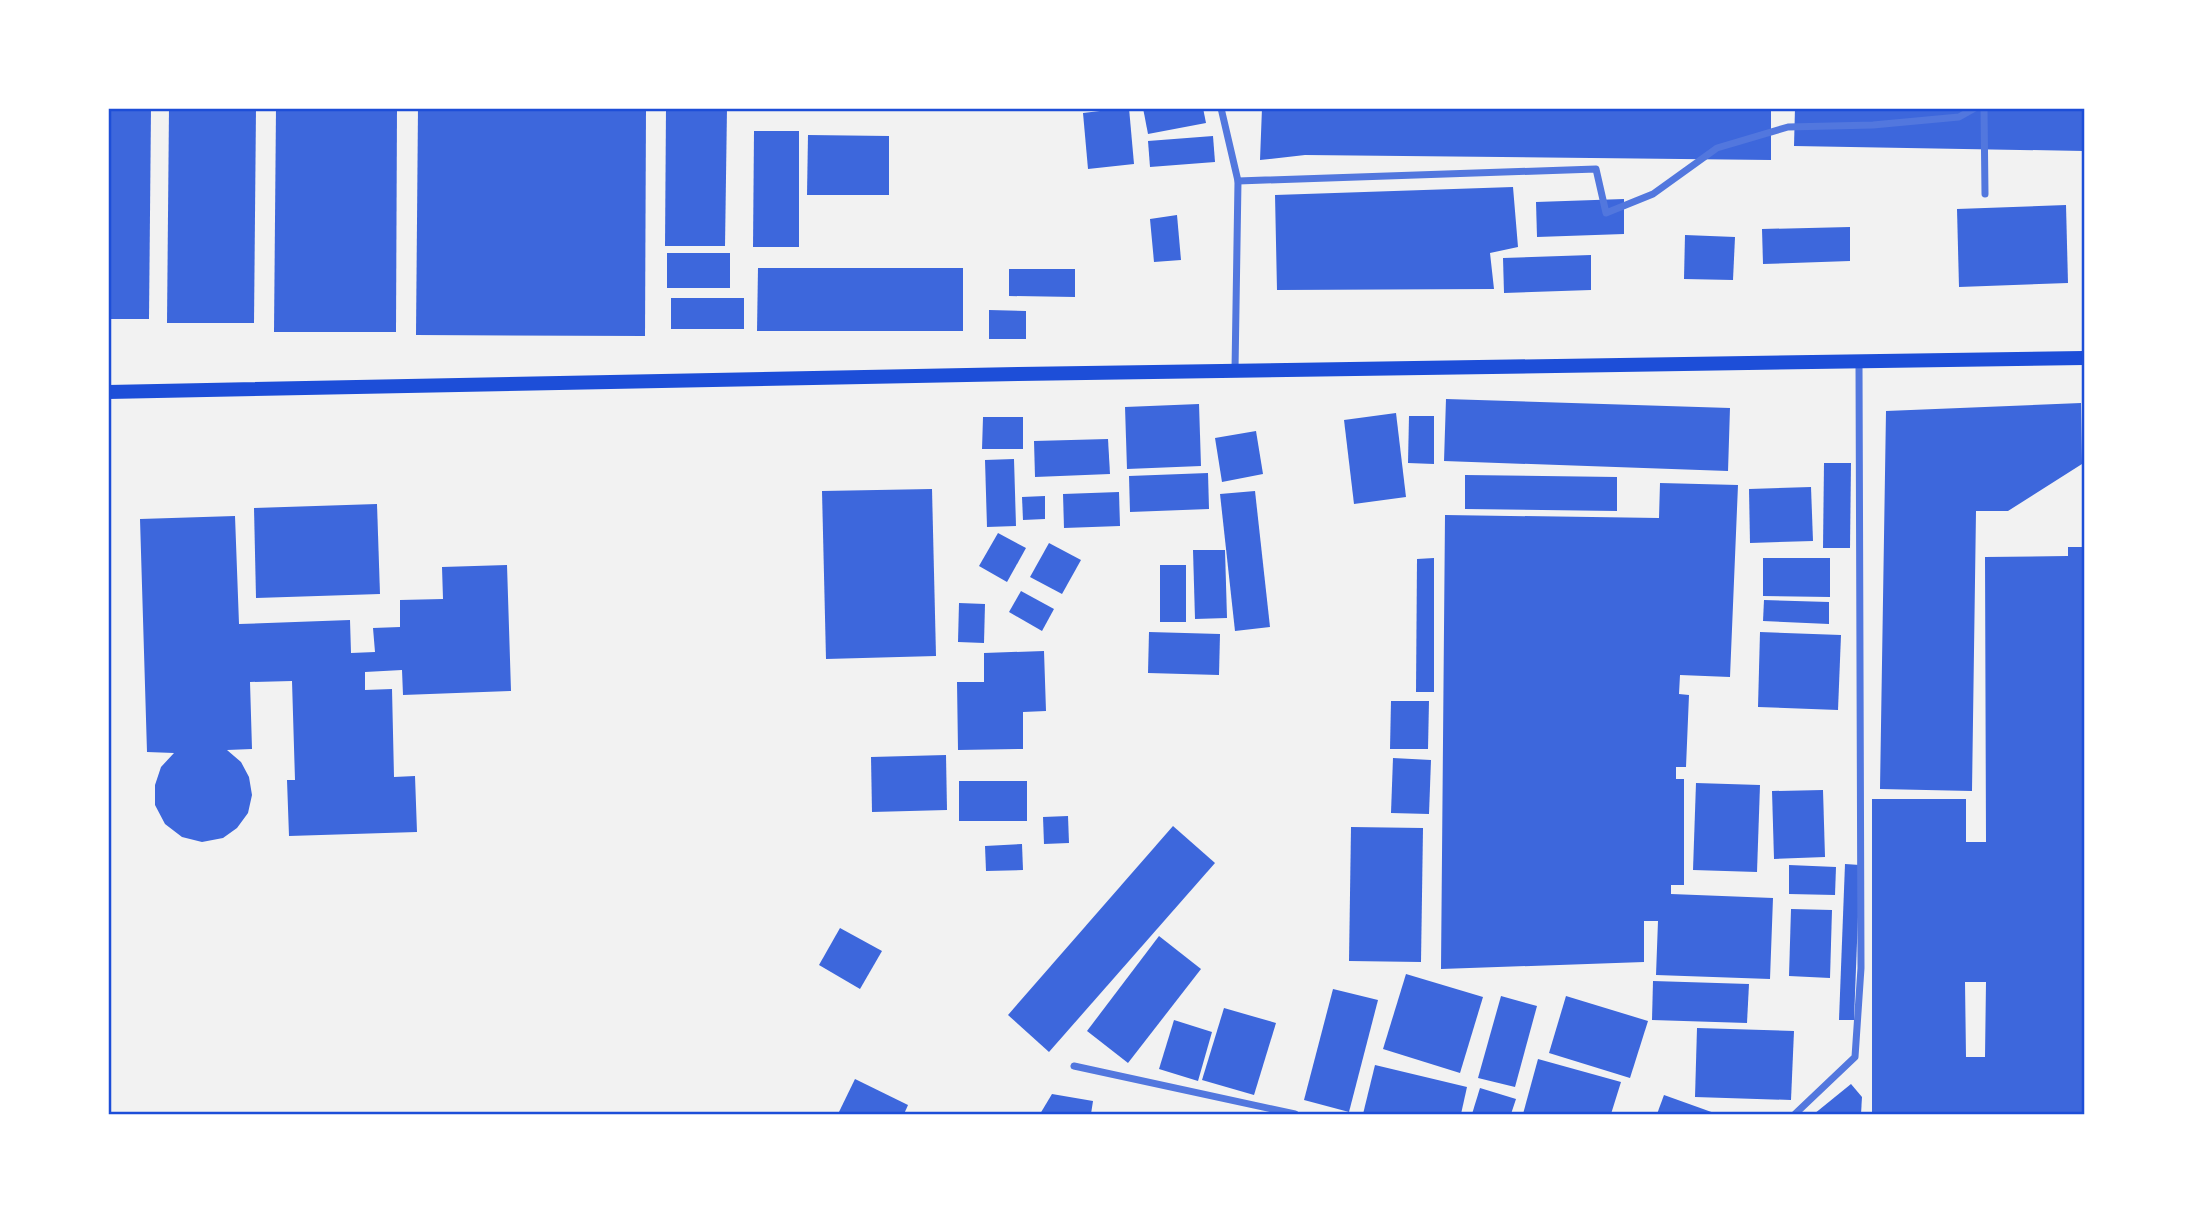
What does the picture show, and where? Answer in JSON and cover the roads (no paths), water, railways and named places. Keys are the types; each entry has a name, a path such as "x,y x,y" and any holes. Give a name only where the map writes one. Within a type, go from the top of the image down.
{"main road":[{"path":"108,392 2084,358"}],"street":[{"path":"1221,108 1238,181 1235,371"},
{"path":"1238,181 1596,169 1606,213 1653,194 1717,148 1788,127 1872,125 1959,117 1975,108"},
{"path":"1984,108 1985,194"},
{"path":"1795,1115 1855,1057 1861,968 1859,363"},
{"path":"1074,1066 1295,1115"}]}
